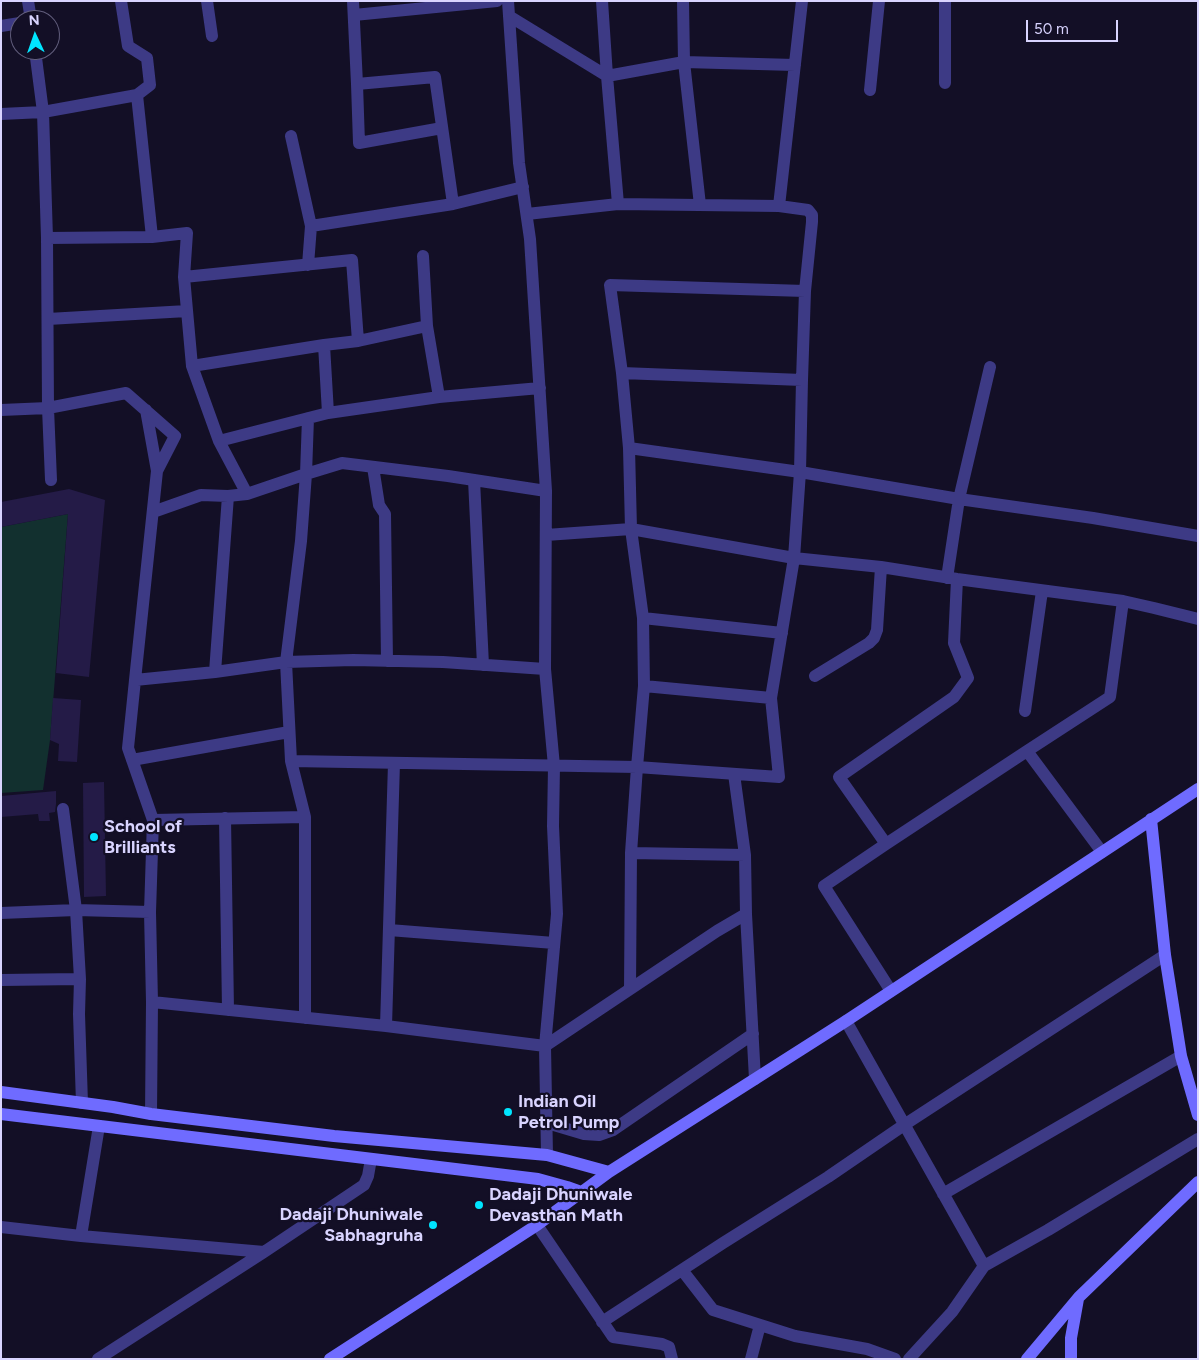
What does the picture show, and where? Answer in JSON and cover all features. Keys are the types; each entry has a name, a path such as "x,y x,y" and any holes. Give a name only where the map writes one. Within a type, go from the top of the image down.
{"street":[{"path":"1,114 43,112 137,95 150,85 148,58 128,46 120,1"},
{"path":"206,1 212,36"},
{"path":"353,1 359,143 442,128"},
{"path":"354,15 431,4 497,1"},
{"path":"508,1 519,163 530,239 546,491 545,669 554,766 553,826 557,914 545,1046 547,1155"},
{"path":"602,1 618,204"},
{"path":"683,1 684,62 700,205"},
{"path":"779,206 802,1"},
{"path":"870,90 879,1"},
{"path":"945,1 945,83"},
{"path":"509,16 607,76 684,62 795,65"},
{"path":"36,60 43,112 51,480"},
{"path":"357,84 435,77 453,204"},
{"path":"137,95 152,237"},
{"path":"291,136 310,226 308,265"},
{"path":"310,226 453,204 523,187"},
{"path":"291,762 637,767 779,777 771,698 794,558 800,472 805,291 812,215 808,210 779,206 618,204 527,214"},
{"path":"47,238 152,237 187,233 184,277 192,366 219,441 247,494"},
{"path":"423,256 427,326 439,397"},
{"path":"184,277 352,260 358,342"},
{"path":"630,989 631,853 644,686 643,618 631,529 629,448 622,373 610,286 805,291"},
{"path":"48,320 187,311"},
{"path":"192,366 358,342 427,326"},
{"path":"324,346 328,413"},
{"path":"886,844 839,777 954,697 968,678 954,643 952,579 959,499 990,367"},
{"path":"622,373 802,380"},
{"path":"219,441 328,413 439,397 540,388"},
{"path":"1,410 48,408 126,393 175,436 157,470"},
{"path":"146,410 157,470 128,748 153,820 150,912 152,1002 151,1114"},
{"path":"305,1018 305,817 291,762 286,662 301,541 308,418"},
{"path":"629,448 800,472 1198,536"},
{"path":"153,512 201,495 228,496 247,494 342,464 546,491"},
{"path":"374,467 379,505 385,514 388,660"},
{"path":"474,480 483,665"},
{"path":"215,672 228,496"},
{"path":"546,535 631,529 794,558 881,567 952,579 1123,601 1198,619"},
{"path":"815,676 874,638 877,630 881,567"},
{"path":"1025,711 1042,591"},
{"path":"891,991 824,886 1110,697 1123,601"},
{"path":"643,618 782,633"},
{"path":"135,680 215,672 286,662 353,660 443,662 545,669"},
{"path":"644,686 771,698"},
{"path":"132,760 289,732"},
{"path":"1027,751 1102,852"},
{"path":"386,1026 394,763"},
{"path":"734,774 744,855 755,1079"},
{"path":"330,1359 537,1225 609,1172 846,1021 1198,789"},
{"path":"63,810 76,910 80,978 79,1014 82,1102"},
{"path":"153,820 305,817"},
{"path":"225,818 228,1010"},
{"path":"1151,819 1165,955 1181,1056 1198,1115"},
{"path":"631,853 744,855"},
{"path":"1,913 76,910 150,912"},
{"path":"152,1002 386,1026 545,1046 717,931 746,914"},
{"path":"389,930 554,943"},
{"path":"602,1322 828,1177 904,1125 1165,955"},
{"path":"1,980 80,978"},
{"path":"846,1021 984,1266"},
{"path":"547,1123 584,1134 599,1135 613,1130 753,1034"},
{"path":"943,1194 1181,1056"},
{"path":"1,1092 82,1102 151,1114 334,1136 547,1155 609,1172"},
{"path":"1,1114 538,1179 581,1192"},
{"path":"81,1236 99,1126"},
{"path":"909,1359 952,1312 984,1266 1048,1230 1198,1139"},
{"path":"98,1359 364,1186 371,1159"},
{"path":"1027,1359 1079,1297 1198,1182"},
{"path":"537,1225 614,1338 662,1344 669,1347 672,1359"},
{"path":"1,1227 264,1252"},
{"path":"682,1270 713,1310 795,1336 867,1349 895,1359"},
{"path":"1071,1359 1071,1338 1079,1297"},
{"path":"751,1359 760,1325"}],"green space":[{"path":"68,514 50,740 43,790 1,793 1,527"}],"building":[{"path":"69,489 105,500 89,677 56,673 68,514 1,527 1,502"},
{"path":"53,698 81,700 77,762 58,761 59,744 50,740"},
{"name":"School of Brilliants","path":"104,782 106,896 84,897 83,783"},
{"path":"56,791 55,812 49,813 50,821 39,821 38,814 1,817 1,796"}],"place":[{"name":"School of Brilliants","path":"94,837"},
{"name":"Indian Oil Petrol Pump","path":"508,1112"},
{"name":"Dadaji Dhuniwale Devasthan Math","path":"479,1205"},
{"name":"Dadaji Dhuniwale Sabhagruha","path":"433,1225"}]}
